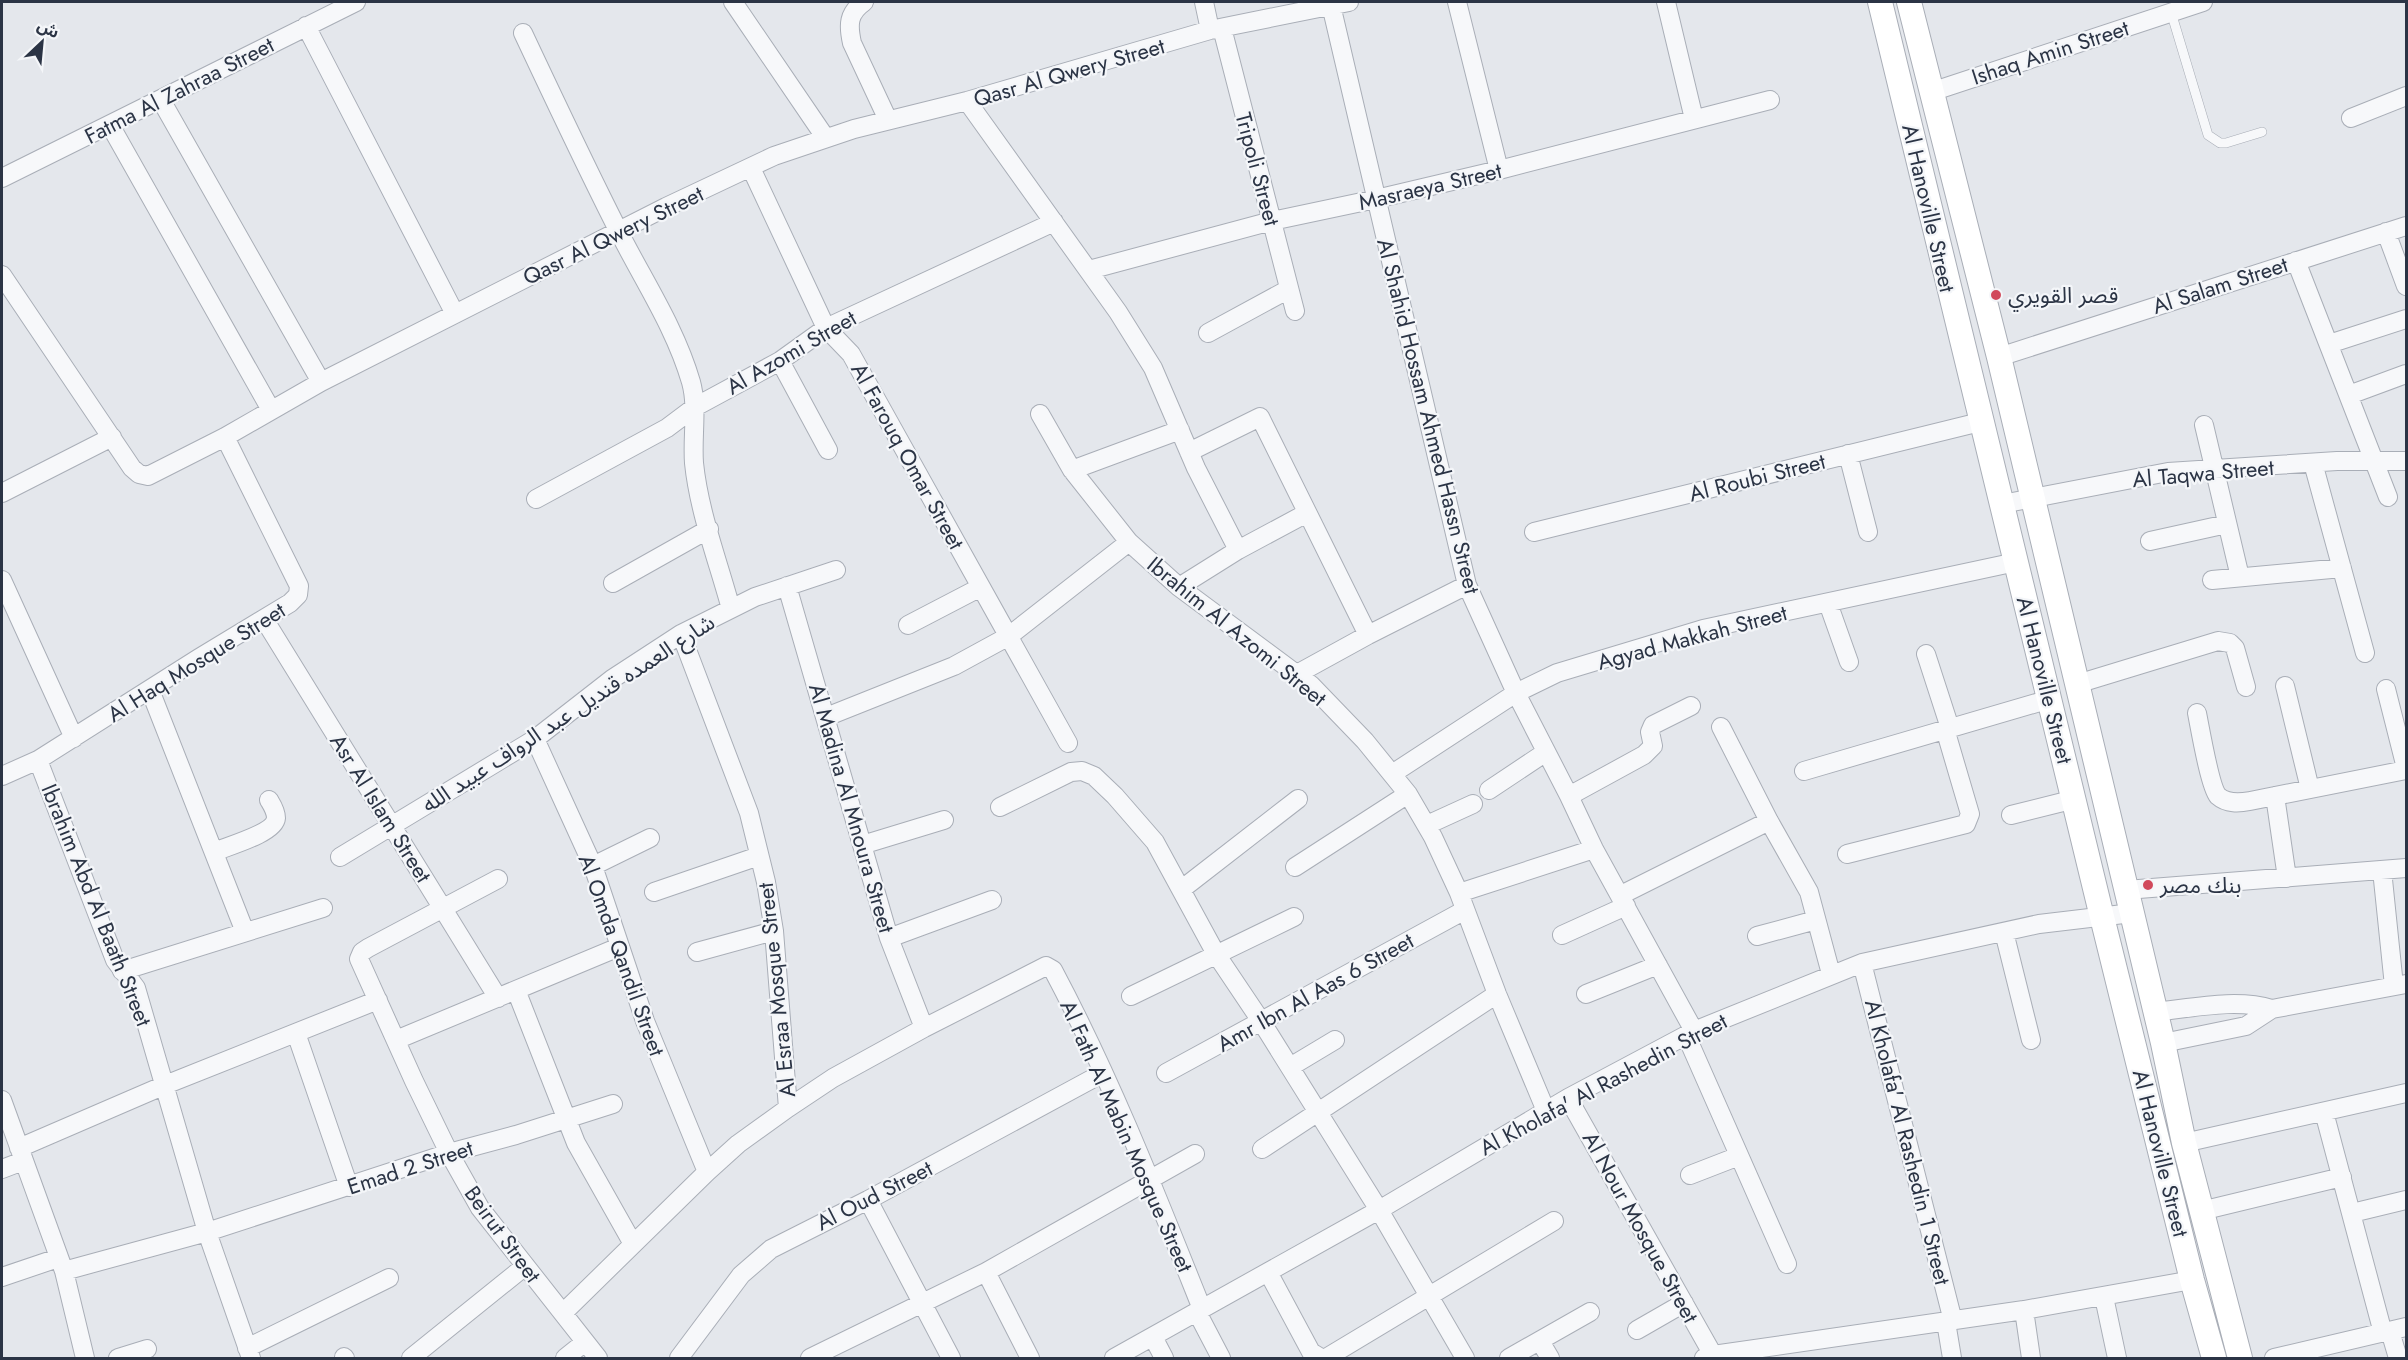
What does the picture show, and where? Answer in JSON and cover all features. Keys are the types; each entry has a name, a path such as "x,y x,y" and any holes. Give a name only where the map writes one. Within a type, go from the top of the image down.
{"street":[{"name":"Fatma Al Zahraa Street","path":"2,178 356,2"},
{"path":"733,2 825,137"},
{"path":"864,2 853,12 849,21 849,33 888,120"},
{"name":"Tripoli Street","path":"1204,2 1216,29 1272,221 1295,311"},
{"path":"1458,2 1499,170"},
{"path":"1666,2 1694,119"},
{"name":"Al Hanoville Street","path":"1880,2 1980,422 2192,1280 2214,1359"},
{"name":"Al Hanoville Street","path":"1909,2 1999,357 2163,1043 2184,1143 2240,1359"},
{"name":"Ishaq Amin Street","path":"1931,92 2203,2"},
{"name":"Qasr Al Qwery Street","path":"2,275 132,468 139,474 148,476 225,437 321,382 619,231 774,156 825,137 968,101 1216,29 1339,3"},
{"name":"Al Shahid Hossam Ahmed Hassn Street","path":"1339,3 1376,199 1467,585 1516,693 1594,849 1658,965 1690,1033 1739,1156 1787,1264"},
{"path":"306,27 455,314"},
{"path":"523,33 619,231 667,321 682,356 692,384 694,464 731,609"},
{"path":"2351,118 2406,96"},
{"path":"161,100 321,382"},
{"name":"Masraeya Street","path":"1089,270 1272,221 1499,170 1770,100"},
{"path":"968,101 1089,270 1153,368 1189,452 1238,550"},
{"path":"110,125 272,410"},
{"name":"Al Farouq Omar Street","path":"751,168 826,328 851,354 1068,743"},
{"name":"Al Azomi Street","path":"536,499 668,428 694,407 780,361 826,328 1054,222"},
{"name":"Al Salam Street","path":"1999,357 2406,226"},
{"path":"2386,232 2406,286"},
{"path":"2296,261 2388,497"},
{"path":"1208,333 1289,289"},
{"path":"2329,344 2406,319"},
{"path":"780,361 828,450"},
{"path":"2349,395 2406,374"},
{"name":"Ibrahim Al Azomi Street","path":"1040,414 1072,470 1129,543 1179,587 1311,685 1342,717 1408,794 1426,825 1459,893 1497,994 1546,1111"},
{"path":"1189,452 1260,417 1368,635"},
{"name":"Al Roubi Street","path":"1534,532 1980,422"},
{"path":"2204,425 2240,577"},
{"path":"1072,470 1180,430"},
{"path":"2,493 112,437"},
{"name":"Al Haq Mosque Street","path":"2,776 38,760 74,738 199,658 291,603 298,595 299,586 225,437"},
{"path":"1848,454 1868,532"},
{"name":"Al Taqwa Street","path":"2002,504 2157,474 2354,460 2406,461"},
{"path":"2313,463 2365,653"},
{"path":"1179,587 1238,550 1307,513"},
{"path":"2150,542 2227,524"},
{"path":"613,583 709,529"},
{"path":"826,717 954,666 1009,636 1129,543"},
{"name":"Agyad Makkah Street","path":"1392,774 1516,693 1557,673 1703,629 2016,562"},
{"path":"2212,580 2342,568"},
{"name":"شارع العمده قنديل عبد الرواف عبيد الله","path":"340,857 535,739 612,679 681,634 731,609 787,586 836,570"},
{"path":"2,580 74,738"},
{"path":"1297,674 1467,585"},
{"name":"Al Madina Al Mnoura Street","path":"787,586 889,938 924,1028"},
{"path":"908,625 981,587"},
{"path":"1828,603 1849,662"},
{"name":"Asr Al Islam Street","path":"264,619 498,998"},
{"name":"Al Esraa Mosque Street","path":"681,634 749,813 759,856 774,931 788,1108"},
{"path":"2077,684 2218,641 2225,641 2235,648 2246,687"},
{"path":"1847,854 1966,824 1970,814 1926,654"},
{"path":"2285,686 2310,789"},
{"path":"2197,713 2217,795 2227,801 2237,803 2406,769 2386,689"},
{"path":"150,690 246,932"},
{"path":"1804,771 2050,699"},
{"path":"1569,796 1644,755 1653,746 1650,732 1653,725 1691,706"},
{"path":"1721,727 1769,821 1809,892 1831,974"},
{"name":"Al Omda Qandil Street","path":"535,739 593,866 648,1031 707,1172"},
{"path":"1489,790 1546,752"},
{"name":"Ibrahim Abd Al Baath Street","path":"38,760 115,960 136,988 207,1232 249,1353"},
{"path":"1000,807 1071,772 1082,771 1094,776 1115,796 1155,842 1216,954 1261,1021 1379,1210 1465,1359"},
{"path":"1294,867 1408,794"},
{"path":"2274,796 2287,878"},
{"path":"1182,889 1298,799"},
{"path":"2011,815 2074,799"},
{"path":"214,852 271,829 276,820 269,800"},
{"path":"1426,825 1473,804"},
{"path":"862,845 944,820"},
{"path":"1562,935 1769,821"},
{"path":"593,866 650,838"},
{"path":"1459,893 1594,849"},
{"path":"654,892 759,856"},
{"path":"2126,890 2406,868"},
{"path":"2163,1043 2246,1026 2272,1009 2400,985 2382,870"},
{"path":"443,908 498,879"},
{"path":"889,938 992,900"},
{"path":"122,971 323,908"},
{"name":"Beirut Street","path":"443,908 362,952 359,959 361,966 449,1153 480,1208 598,1359"},
{"name":"Amr Ibn Al Aas 6 Street","path":"1166,1073 1465,910"},
{"name":"Al Kholafa' Al Rashedin Street","path":"1114,1359 1379,1210 1568,1098 1690,1033 1862,963 2039,924 2132,913"},
{"path":"1131,996 1294,917"},
{"path":"1756,936 1816,920"},
{"path":"697,952 774,931"},
{"path":"2004,932 2031,1040"},
{"path":"396,1040 619,947"},
{"name":"Al Kholafa' Al Rashedin 1 Street","path":"1862,963 1950,1321 1952,1359"},
{"path":"1586,994 1658,965"},
{"name":"Al Fath Al Mabin Mosque Street","path":"924,1028 1046,966 1053,970 1077,1015 1150,1179 1199,1311 1221,1359"},
{"path":"516,990 576,1143 633,1244"},
{"path":"1262,1149 1497,994"},
{"path":"2,1169 21,1155 165,1085 378,1000"},
{"path":"2155,1012 2239,1004 2257,1004 2272,1009"},
{"path":"563,1313 738,1144 833,1078 924,1028"},
{"path":"296,1034 350,1187"},
{"path":"1290,1067 1335,1040"},
{"name":"Al Oud Street","path":"679,1359 741,1275 755,1261 788,1239 868,1200 1103,1073"},
{"path":"2184,1143 2406,1093"},
{"name":"Al Nour Mosque Street","path":"1568,1098 1684,1303 1708,1357"},
{"path":"2,1100 61,1265 85,1359"},
{"name":"Emad 2 Street","path":"2,1277 207,1232 449,1153 613,1104"},
{"path":"2324,1112 2352,1213 2393,1331 2398,1359"},
{"path":"810,1359 986,1272 1195,1154"},
{"path":"1690,1175 1739,1156"},
{"path":"2201,1211 2342,1177"},
{"path":"868,1200 951,1359"},
{"path":"2352,1213 2406,1200"},
{"path":"1326,1359 1554,1221"},
{"path":"411,1359 524,1267"},
{"path":"986,1272 1030,1359"},
{"path":"1268,1272 1311,1352 1319,1358"},
{"path":"249,1353 389,1278"},
{"path":"1708,1357 2024,1310 2192,1280"},
{"path":"2104,1297 2117,1359"},
{"path":"1637,1330 1684,1303"},
{"path":"2024,1310 2031,1359"},
{"path":"1509,1359 1590,1312"},
{"path":"2274,1359 2393,1331"},
{"path":"1153,1336 1164,1359"},
{"path":"1540,1341 1550,1359"},
{"path":"565,1359 585,1342"},
{"path":"124,1358 147,1349"}],"lane":[{"path":"2171,12 2208,135 2213,140 2226,142 2262,132"}],"place":[{"name":"قصر القويري","path":"1996,295"},
{"name":"بنك مصر","path":"2148,885"}]}
